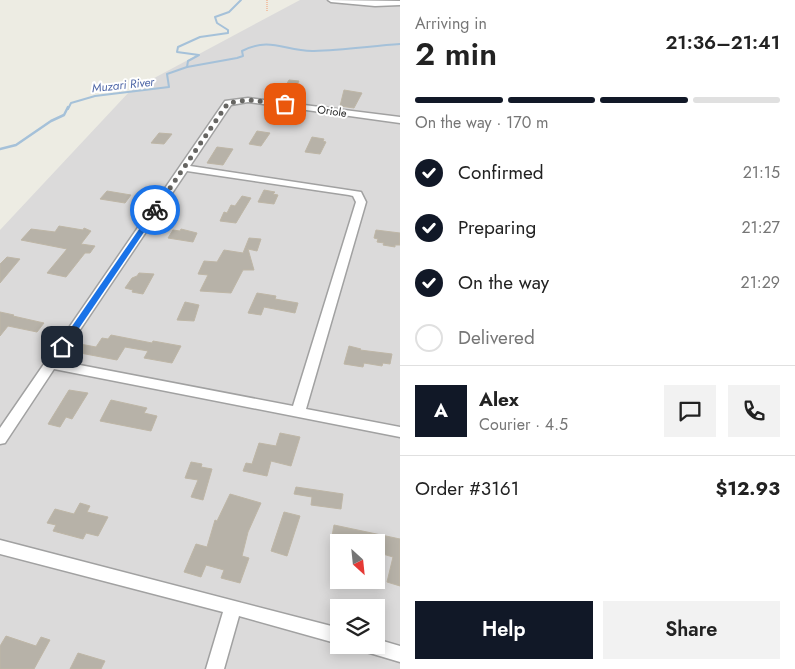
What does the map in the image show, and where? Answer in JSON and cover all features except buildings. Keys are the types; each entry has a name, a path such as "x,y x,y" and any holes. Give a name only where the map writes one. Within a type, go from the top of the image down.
{"street":[{"path":"331,0 400,4"},
{"name":"Oriole","path":"184,168 228,103 234,101 248,100 399,118"},
{"path":"0,439 184,168 350,192 357,194 361,202 298,411"},
{"path":"51,364 400,432"},
{"path":"0,547 330,634"},
{"path":"215,669 233,607"},
{"path":"385,650 400,654"}],"path":[{"path":"267,0 267,11"}],"shaded area":[{"path":"300,0 400,0 400,669 0,669 0,230 130,91"}],"waterway":[{"name":"Muzari River","path":"187,67 188,61 199,55 177,52 178,47 200,37 228,33 228,30 217,23 215,17 229,12 241,0"},
{"path":"187,67 237,58 243,56 242,51 262,45 314,51 400,44"},
{"name":"Muzari River","path":"68,109 71,103 95,96 169,87 167,74 187,67"},
{"name":"Muzari River","path":"0,149 16,145 51,121 64,115 68,107"}],"way so far":[{"path":"155,210 228,103 248,100 285,104"}],"route":[{"path":"62,347 155,210"}]}
